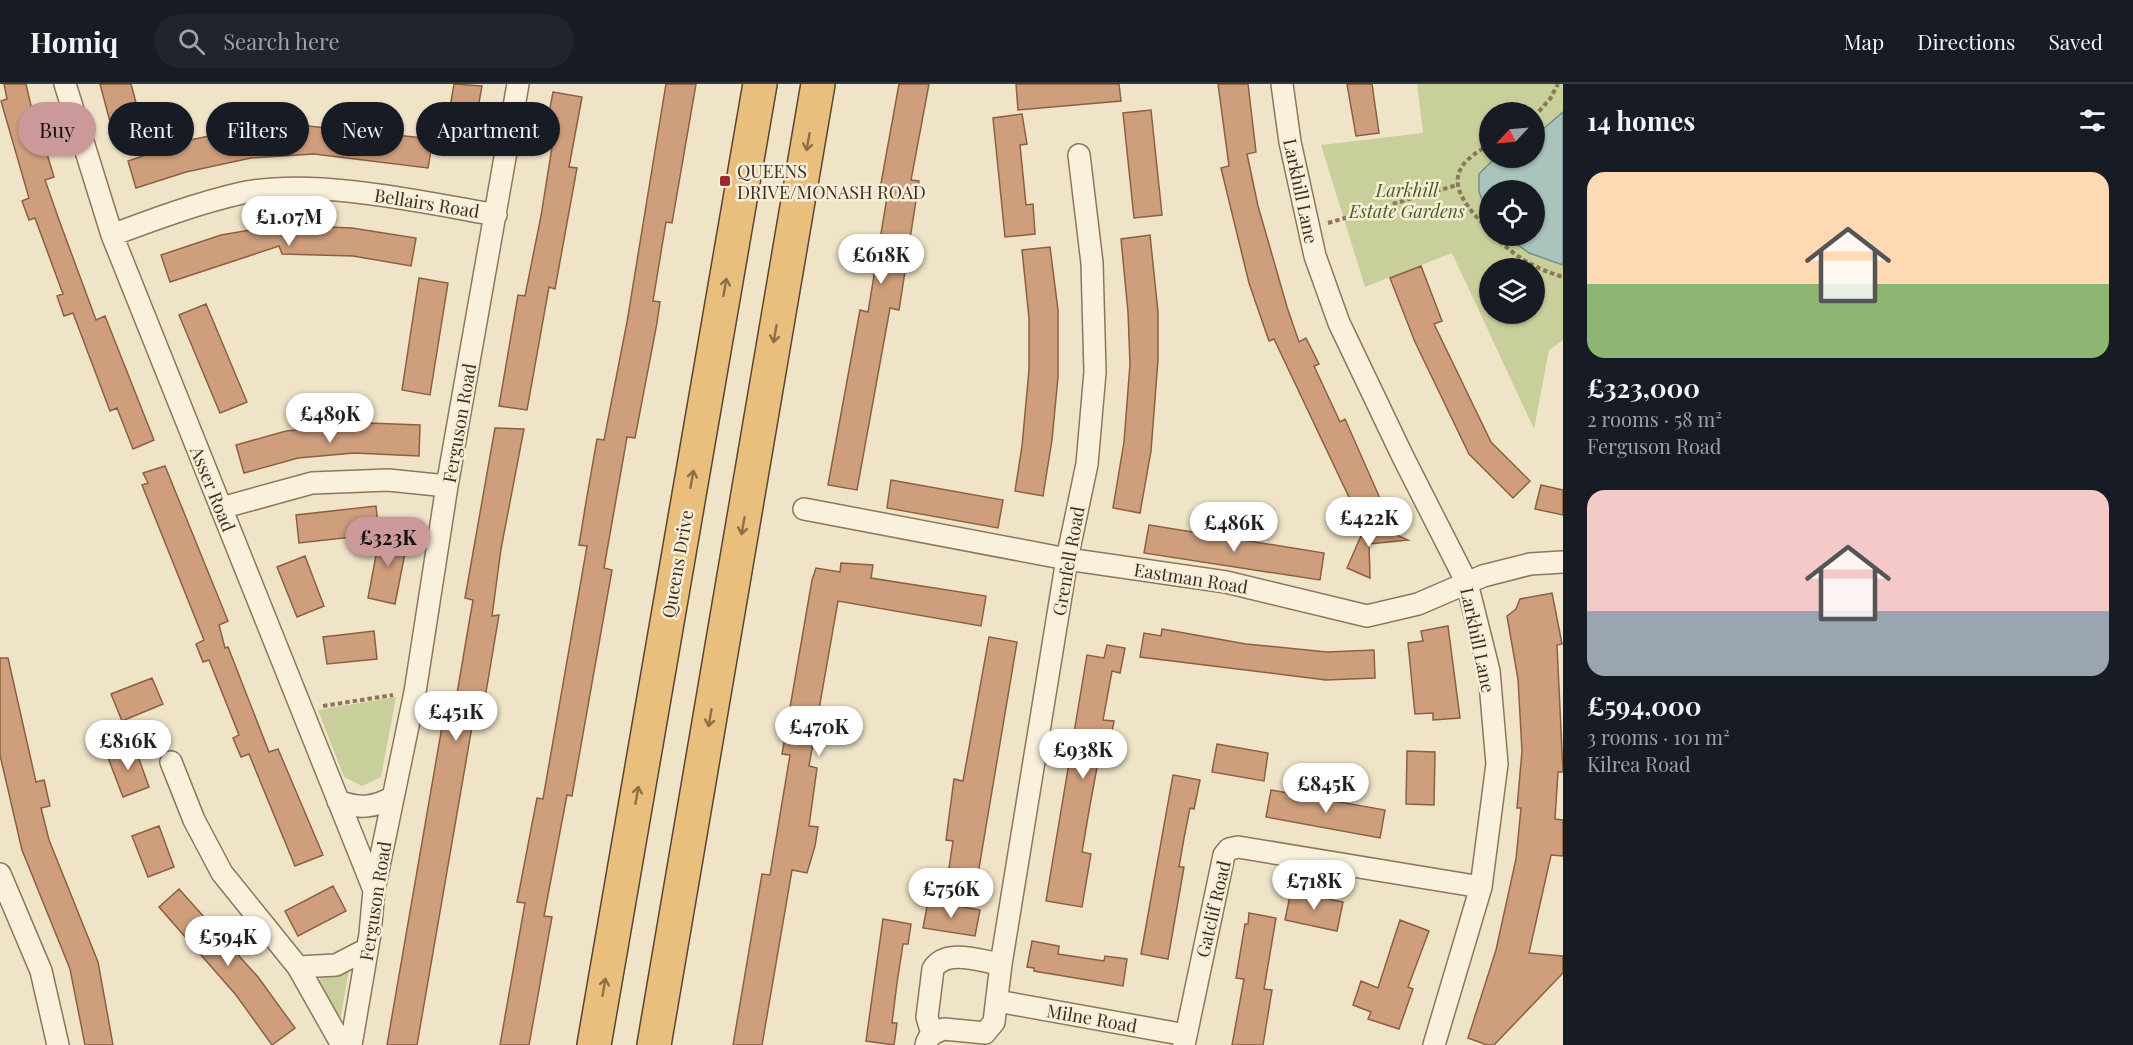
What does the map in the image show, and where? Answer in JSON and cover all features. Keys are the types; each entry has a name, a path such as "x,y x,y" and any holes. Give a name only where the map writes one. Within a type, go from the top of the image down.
{"highway":[{"name":"Queens Drive","path":"594,1045 760,84"},
{"path":"654,1045 818,84"}],"street":[{"name":"Asser Road","path":"65,84 112,235 374,890"},
{"name":"Ferguson Road","path":"351,1045 367,950 374,890 415,692 447,486 518,84"},
{"name":"Larkhill Lane","path":"1282,84 1290,142 1314,256 1339,323 1467,584 1489,671 1497,764 1481,887 1434,1045"},
{"name":"Grenfell Road","path":"929,1040 944,1029 985,1034 994,1022 1001,964 1067,559 1087,464 1095,372 1092,263 1079,155"},
{"name":"Bellairs Road","path":"112,235 176,212 244,193 299,189 384,195 496,215"},
{"path":"221,508 312,483 388,480 447,486"},
{"name":"Eastman Road","path":"804,509 1067,559 1226,582 1367,616 1418,604 1483,576 1530,564 1563,562"},
{"path":"171,762 194,820 222,873 298,967 342,1045"},
{"path":"338,801 359,807 371,807 393,797"},
{"name":"Gatclif Road","path":"1185,1040 1224,855 1229,849 1238,847 1481,887"},
{"path":"0,874 41,971 58,1045"},
{"path":"298,967 336,965 367,950"},
{"name":"Grenfell Road","path":"929,1040 927,1017 933,969 936,964 950,957 1001,964"},
{"name":"Milne Road","path":"997,1001 1185,1040"}],"path":[{"path":"1545,105 1558,84"},
{"path":"1479,152 1467,159 1459,172 1457,185 1461,198 1479,218"},
{"path":"1309,227 1457,185"},
{"path":"1506,246 1523,260 1542,271 1563,278"},
{"path":"301,709 415,692"}],"green space":[{"name":"Larkhill Estate Gardens","path":"1417,84 1563,84 1563,340 1549,350 1534,429 1485,324 1545,324 1545,258 1479,258 1479,311 1452,253 1365,287 1321,145 1423,133"},
{"path":"396,697 381,777 362,786 344,777 318,710"},
{"path":"349,970 340,1020 319,980 322,976"}],"water":[{"path":"1563,112 1563,265 1529,253 1520,246 1545,246 1545,180 1479,180 1479,174 1485,168 1545,168 1545,127"}],"building":[{"path":"4,84 26,84 30,102 18,102 18,156 48,156 54,177 45,180 96,320 105,316 154,440 133,449 117,408 110,411 73,313 64,316 57,296 63,294 35,218 29,220 22,201 29,198 1,101 7,99"},
{"path":"100,84 131,84 136,102 108,102 108,114"},
{"path":"454,84 482,86 479,102 451,102"},
{"path":"666,84 696,84 672,223 666,222 653,301 660,302 657,323 635,438 627,437 604,568 612,570 572,796 567,795 544,916 552,917 529,1045 500,1045 525,903 517,902 537,798 543,799 587,546 579,545 586,502 597,439 604,440 627,322"},
{"path":"899,84 929,84 911,180 919,181 899,310 890,308 857,490 828,485 860,310 868,312 888,191 880,189"},
{"path":"1016,84 1119,84 1121,101 1018,110"},
{"path":"1218,84 1248,84 1256,152 1247,154 1258,206 1287,307 1299,342 1306,338 1319,364 1314,366 1340,422 1345,419 1382,503 1357,514 1274,339 1269,341 1249,283 1221,168 1229,166"},
{"path":"1347,84 1372,84 1379,133 1356,136"},
{"path":"553,92 582,97 569,167 577,168 555,289 549,287 527,410 499,406 518,295 525,296 551,156 560,156 560,102 551,102"},
{"path":"1151,110 1162,215 1134,218 1123,113"},
{"path":"1022,114 1027,144 1020,145 1026,205 1033,204 1035,234 1005,237 993,118"},
{"path":"309,126 321,127 321,155 309,154"},
{"path":"404,136 416,137 416,156 430,156 428,168 330,156 404,156"},
{"path":"206,137 206,156 282,156 251,158 186,172 136,188 128,161 143,156 194,156 194,139"},
{"path":"279,225 352,228 416,238 411,266 353,256 282,254 279,246 170,282 161,255 221,235"},
{"path":"1150,235 1158,312 1158,360 1151,451 1140,513 1113,508 1124,442 1130,364 1121,239"},
{"path":"1050,247 1058,310 1058,377 1052,440 1043,496 1015,491 1029,370 1029,318 1022,250"},
{"path":"1421,266 1442,321 1434,324 1491,442 1530,481 1513,498 1469,454 1415,342 1390,278"},
{"path":"419,278 448,283 430,395 402,390"},
{"path":"206,304 247,402 220,413 179,315"},
{"path":"368,423 420,425 419,456 354,453 298,458 244,473 236,445 286,431"},
{"path":"495,428 524,429 501,549 492,616 499,615 482,716 474,715 417,1045 387,1045 444,715 453,717 473,600 465,598"},
{"path":"165,466 228,621 219,625 225,648 228,647 269,752 278,749 323,855 295,866 249,754 241,757 233,738 239,735 209,660 203,662 196,644 204,640 142,485 148,483 143,473"},
{"path":"891,480 1003,500 998,528 887,508"},
{"path":"1541,485 1563,490 1563,515 1535,509"},
{"path":"376,506 379,534 299,543 296,515"},
{"path":"1367,522 1408,540 1369,544 1370,578 1347,568"},
{"path":"1149,525 1324,553 1320,580 1144,553"},
{"path":"380,534 408,538 395,604 368,598"},
{"path":"305,556 324,606 297,617 277,567"},
{"path":"841,563 873,565 871,578 986,596 981,626 838,601 809,766 817,768 809,826 818,827 815,846 807,873 792,870 762,1045 733,1045 762,874 770,875 790,755 782,754 812,580 816,568 840,572"},
{"path":"1552,593 1562,644 1557,645 1563,772 1558,772 1555,819 1563,820 1563,856 1551,855 1529,953 1563,956 1563,973 1494,1045 1487,1045 1468,1038 1496,950 1516,859 1521,808 1517,808 1522,751 1518,679 1507,616 1516,609 1520,599"},
{"path":"1448,626 1460,718 1433,720 1433,713 1415,714 1408,643 1423,641 1421,631"},
{"path":"1162,629 1246,644 1327,652 1374,650 1375,678 1326,680 1140,657 1144,633 1161,636"},
{"path":"374,631 377,659 327,664 323,637"},
{"path":"989,637 1017,642 978,874 949,868 953,841 946,840 954,779 963,781"},
{"path":"1107,645 1125,648 1120,673 1112,671 1103,720 1114,721 1109,748 1101,746 1090,805 1082,852 1091,854 1082,907 1046,901 1087,655 1104,658"},
{"path":"0,658 8,658 36,782 44,780 50,806 41,808 49,840 98,962 113,1045 85,1045 70,969 22,850 0,755"},
{"path":"152,678 163,704 122,721 111,694"},
{"path":"1217,744 1268,753 1264,781 1212,772"},
{"path":"134,745 149,787 123,797 107,755"},
{"path":"1407,751 1435,752 1434,805 1406,804"},
{"path":"1173,775 1200,780 1194,809 1190,808 1184,838 1179,867 1184,867 1168,959 1141,954"},
{"path":"1271,790 1385,810 1380,838 1266,817"},
{"path":"159,826 174,867 148,877 132,836"},
{"path":"333,886 346,911 298,936 285,911"},
{"path":"179,889 258,977 295,1028 272,1045 236,995 159,907"},
{"path":"1291,891 1343,902 1337,931 1285,920"},
{"path":"928,901 980,910 975,936 923,928"},
{"path":"1249,913 1276,918 1264,989 1272,990 1263,1045 1232,1045 1244,979 1236,978"},
{"path":"883,919 911,924 908,944 903,944 897,983 892,1023 897,1023 894,1045 866,1041"},
{"path":"1400,920 1429,931 1408,987 1413,989 1399,1029 1368,1019 1371,1012 1353,1005 1361,981 1378,988"},
{"path":"1032,941 1059,946 1058,954 1104,961 1105,956 1127,959 1123,986 1034,971 1034,968 1027,967"}],"place":[{"name":"QUEENS DRIVE/MONASH ROAD","path":"725,181"}]}
